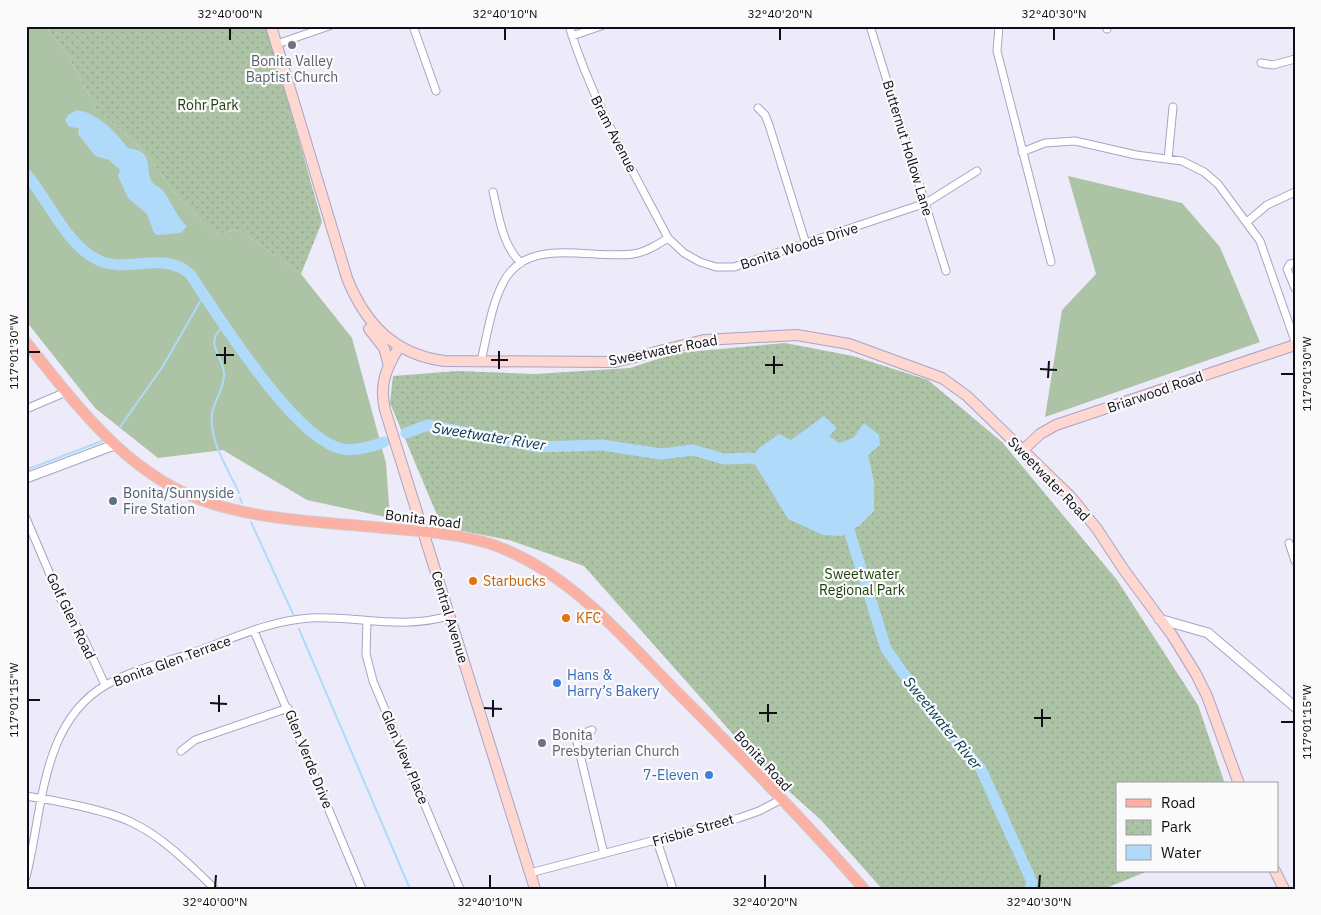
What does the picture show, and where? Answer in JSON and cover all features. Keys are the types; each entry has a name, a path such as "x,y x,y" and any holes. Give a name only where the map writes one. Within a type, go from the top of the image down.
{"main road":[{"name":"Sweetwater Road","path":"272,26 347,278 356,301 368,319 399,347 431,359 615,362 704,340 797,334 849,344 942,378 967,396 1071,497 1097,529 1172,635 1207,696 1238,782"},
{"path":"347,278 344,286 354,311 381,344 389,366"},
{"name":"Bonita Road","path":"26,342 66,392 114,445 170,485 212,504 254,514 451,535 496,546 529,561 567,585 604,618 864,889"},
{"name":"Briarwood Road","path":"1022,451 1040,434 1056,425 1295,346"},
{"name":"Central Avenue","path":"399,347 382,381 381,395 388,423 535,889"},
{"path":"1276,872 1284,889"}],"street":[{"path":"278,44 329,26"},
{"path":"413,26 436,91"},
{"name":"Bram Avenue","path":"569,26 596,100 668,238"},
{"path":"572,36 601,26"},
{"name":"Butternut Hollow Lane","path":"870,26 946,271"},
{"path":"999,26 997,51 1051,262"},
{"path":"1261,63 1273,65 1295,59"},
{"path":"1168,159 1173,107"},
{"path":"758,108 765,115 806,244"},
{"path":"1022,152 1045,143 1075,141 1136,155 1191,164 1204,172 1218,184 1247,222 1264,250 1295,341"},
{"name":"Bonita Woods Drive","path":"668,238 692,258 704,264 722,268 734,267 926,203 977,171"},
{"path":"492,192 507,244 512,255 521,263"},
{"path":"1247,222 1267,205 1295,192"},
{"path":"481,361 500,289 506,277 521,263 543,254 632,254 656,246 668,238"},
{"path":"1295,262 1287,268 1295,288"},
{"path":"26,409 66,392"},
{"path":"26,478 114,445"},
{"name":"Golf Glen Road","path":"26,518 60,598 84,639 106,685"},
{"path":"1289,544 1295,561"},
{"name":"Bonita Glen Terrace","path":"26,877 50,760 66,725 84,703 106,685 254,631 309,618 409,624 449,616"},
{"path":"1159,619 1208,633 1295,707"},
{"name":"Glen View Place","path":"367,622 366,654 373,681 460,889"},
{"name":"Glen Verde Drive","path":"254,631 288,708 362,889"},
{"path":"181,751 194,740 288,708"},
{"path":"592,730 580,735 577,742 604,854"},
{"path":"26,796 114,815 132,822 171,849 212,887"},
{"name":"Frisbie Street","path":"530,873 759,811 780,800"},
{"path":"657,840 673,889"}],"green space":[{"path":"26,26 46,26 69,58 96,108 147,154 173,191 215,234 239,230 301,274 352,338 386,463 390,518 307,500 223,450 158,458 95,408 26,321"},
{"name":"Rohr Park","path":"46,26 267,26 322,222 301,274 239,230 215,234 173,191 147,154 96,108 69,58"},
{"path":"1068,176 1182,203 1220,247 1260,342 1045,417 1062,310 1096,274"},
{"name":"Sweetwater Regional Park","path":"785,343 853,356 928,380 1002,442 1117,580 1198,705 1224,782 1116,782 1116,872 1146,872 1104,889 882,889 821,820 763,768 584,566 509,540 442,527 390,403 393,376 457,371 535,374 630,368 676,353"}],"water":[{"path":"77,110 100,119 128,148 143,153 148,162 150,178 153,183 164,192 177,215 187,226 181,233 158,235 154,233 147,214 128,198 118,176 120,170 109,160 95,156 78,134 79,128 69,127 65,120 68,115"},
{"path":"824,416 837,428 829,436 839,443 853,438 864,423 879,435 880,445 868,455 874,481 874,511 859,526 841,536 823,535 788,519 751,458 759,448 779,434 791,440"}],"waterway":[{"name":"Sweetwater River","path":"26,174 67,233 87,253 98,260 109,264 121,265 168,264 180,267 190,274 259,374 303,424 324,441 343,449 364,448 384,442"},
{"path":"120,427 163,366 204,295"},
{"path":"225,326 218,332 214,343 223,367 224,378 213,409 212,424 216,445 239,493"},
{"name":"Sweetwater River","path":"406,433 428,425 538,447 602,445 661,454 693,450 724,459 751,458 767,462"},
{"path":"26,470 102,441"},
{"path":"240,498 242,503"},
{"name":"Sweetwater River","path":"841,518 849,530 886,649 933,715 981,769 1032,882 1030,889"},
{"path":"251,522 293,614"},
{"path":"299,629 410,889"}],"place":[{"name":"Bonita Valley Baptist Church","path":"292,45"},
{"name":"Bonita/Sunnyside Fire Station","path":"113,501"},
{"name":"Starbucks","path":"473,581"},
{"name":"KFC","path":"566,618"},
{"name":"Hans & Harry’s Bakery","path":"557,683"},
{"name":"Bonita Presbyterian Church","path":"542,743"},
{"name":"7-Eleven","path":"709,775"}]}
